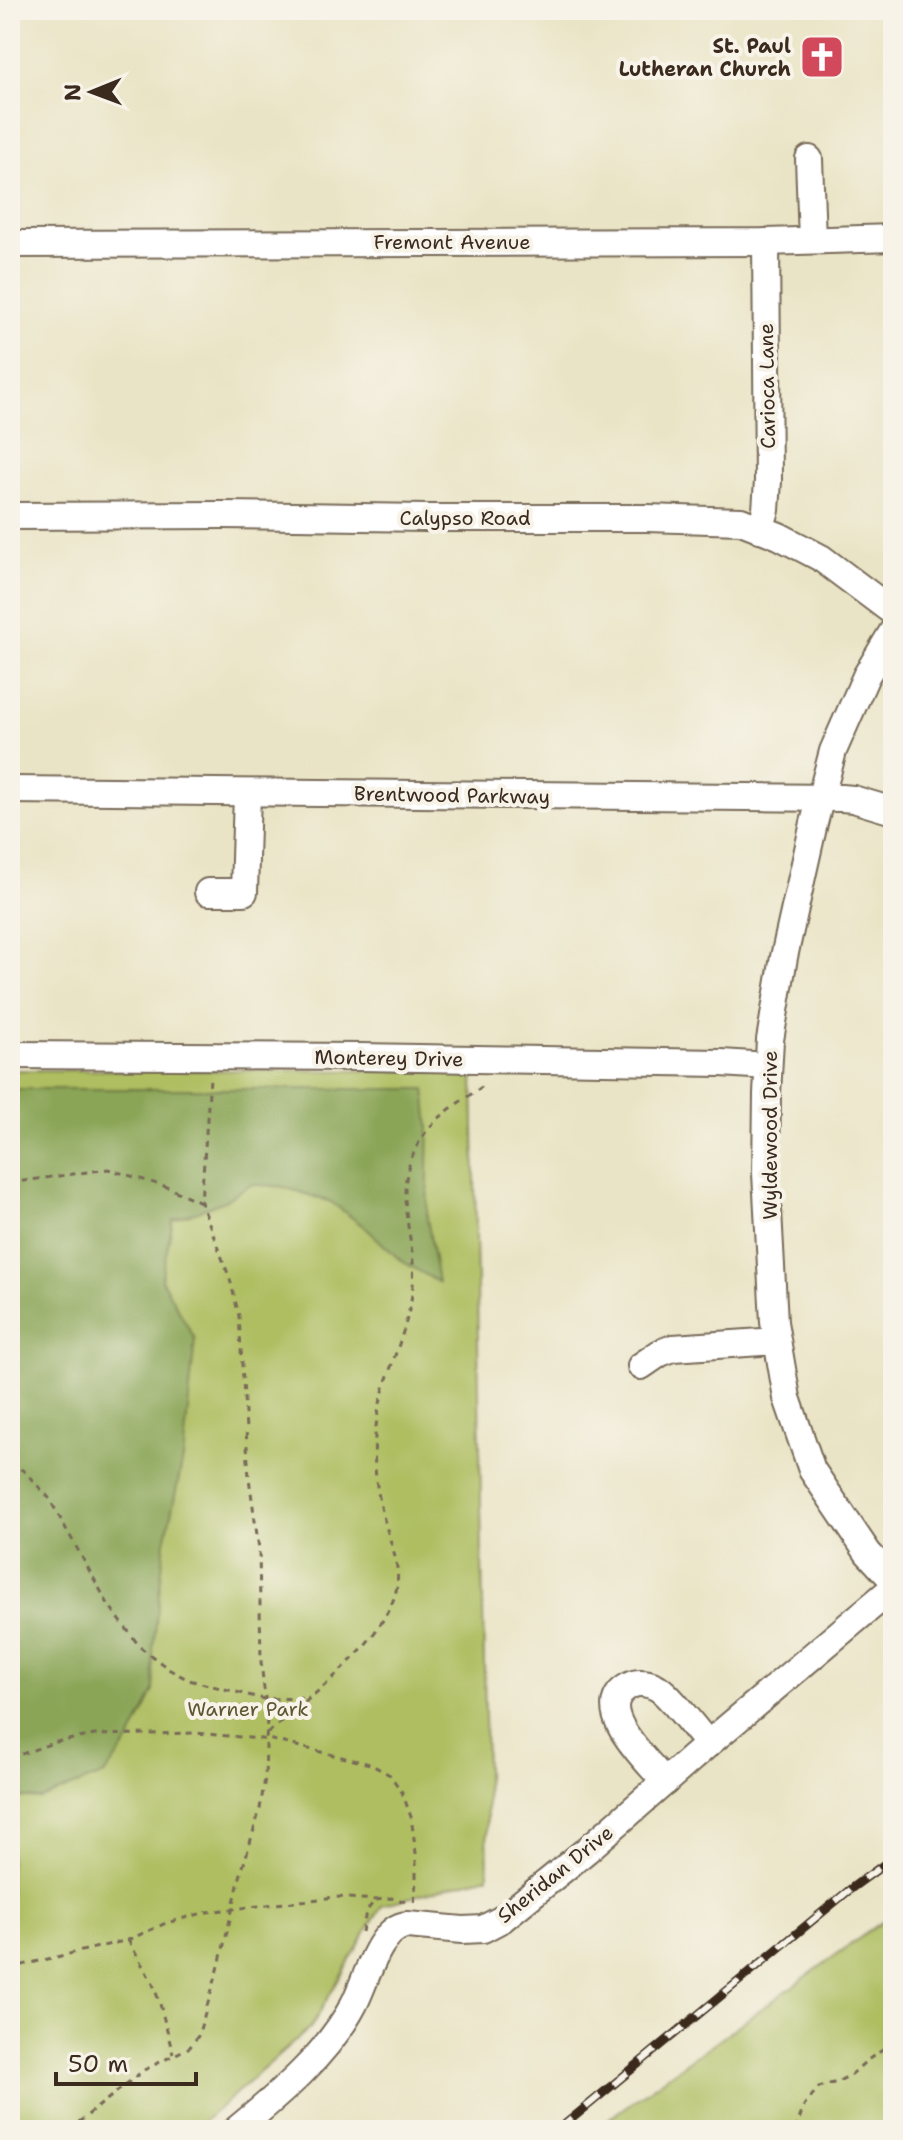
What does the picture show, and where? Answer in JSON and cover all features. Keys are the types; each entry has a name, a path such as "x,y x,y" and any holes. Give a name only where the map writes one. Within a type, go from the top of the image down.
{"street":[{"path":"809,159 812,240"},
{"name":"Fremont Avenue","path":"10,244 766,242 893,238"},
{"name":"Carioca Lane","path":"760,529 766,510 768,481 766,242"},
{"name":"Calypso Road","path":"10,516 741,521 821,558 893,612"},
{"name":"Wyldewood Drive","path":"893,631 866,676 838,738 820,800 784,957 770,1040 766,1173 774,1322 787,1398 812,1470 868,1553 893,1580"},
{"name":"Brentwood Parkway","path":"10,790 853,799 893,811"},
{"path":"208,892 256,892 247,793"},
{"name":"Monterey Drive","path":"10,1055 387,1057 768,1066"},
{"path":"641,1366 673,1348 777,1341"},
{"name":"Sheridan Drive","path":"227,2125 257,2113 321,2053 345,2021 385,1937 391,1931 401,1925 483,1929 502,1919 893,1588"},
{"path":"665,1782 617,1722 614,1709 622,1691 637,1683 659,1688 708,1744"}],"path":[{"path":"69,2130 144,2070 190,2047 198,2036 260,1809 265,1778 267,1715 259,1549 249,1478 239,1316 230,1279 201,1202 212,1056"},
{"path":"266,1734 340,1671 377,1629 393,1600 398,1578 397,1560 383,1516 375,1467 375,1433 381,1398 407,1316 413,1285 413,1260 404,1206 405,1182 416,1148 434,1121 486,1084"},
{"path":"10,1183 108,1169 164,1186 201,1202"},
{"path":"10,1463 24,1471 49,1498 108,1604 140,1647 189,1680 264,1699 309,1698"},
{"path":"10,1758 56,1742 95,1735 196,1733 266,1740 370,1764 390,1775 402,1792 411,1817 416,1853 415,1903 391,1898 336,1897 207,1912 166,1923 128,1940 10,1968"},
{"path":"360,1939 366,1912 375,1900"},
{"path":"128,1940 153,1984 173,2055"},
{"path":"795,2130 805,2104 819,2087 852,2074 893,2043"},
{"path":"206,2130 227,2125"}],"green space":[{"name":"Warner Park","path":"10,1070 473,1071 488,1876 382,1905 311,2027 194,2130 10,2130"},
{"path":"10,1089 425,1089 429,1126 427,1218 438,1282 400,1260 367,1229 331,1202 284,1187 251,1184 222,1202 173,1220 161,1279 195,1339 183,1459 165,1542 153,1650 154,1691 130,1740 105,1774 41,1799 10,1797"},
{"path":"893,1914 893,2130 593,2130"}],"railway":[{"path":"558,2130 853,1887 893,1858"}],"place":[{"name":"St. Paul Lutheran Church","path":"822,57"}]}
